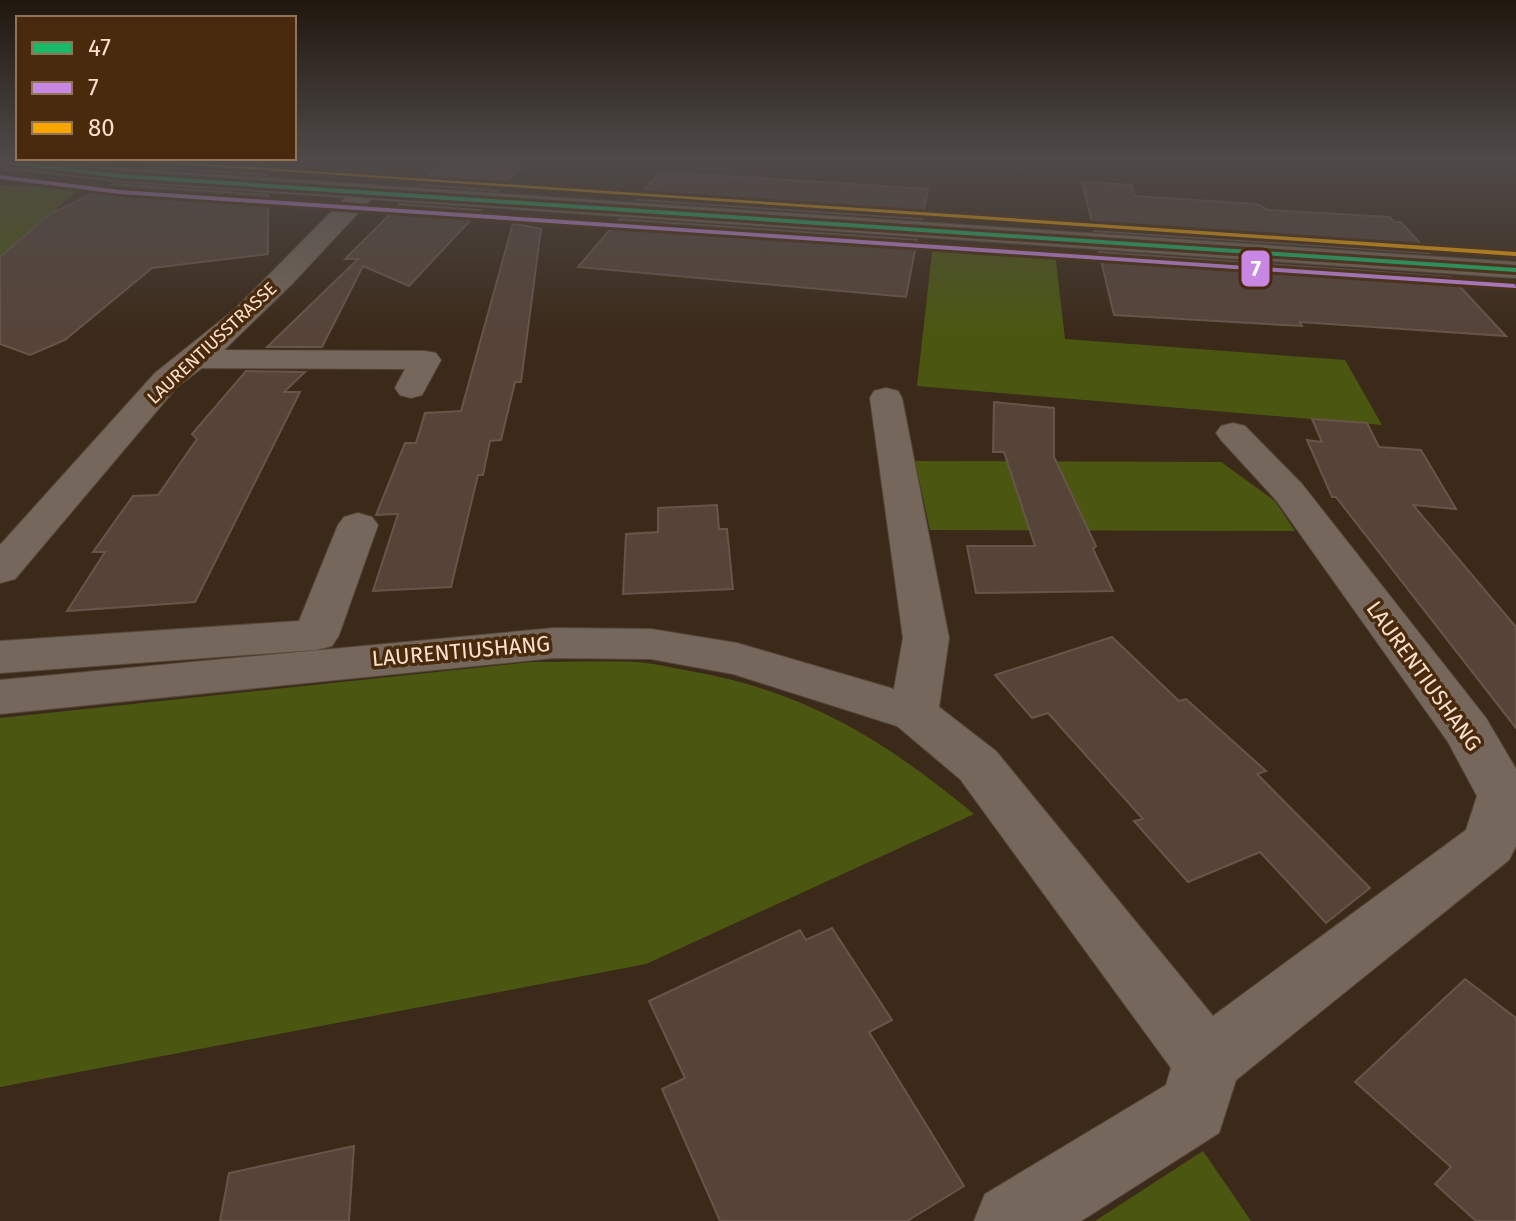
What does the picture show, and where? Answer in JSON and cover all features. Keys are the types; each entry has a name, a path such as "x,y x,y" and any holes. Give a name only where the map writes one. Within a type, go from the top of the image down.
{"main road":[{"path":"734,217 1516,270"}],"street":[{"name":"LAURENTIUSSTRASSE","path":"0,570 166,380 197,359 278,284 327,233 337,217"},
{"path":"197,359 425,360 411,388"},
{"path":"886,398 926,638 914,713"},
{"name":"LAURENTIUSHANG","path":"0,697 554,643 651,644 737,659 914,713 978,765 1207,1061 1489,844 1504,796 1468,731 1289,492 1233,433"},
{"path":"0,657 316,635 358,525"},
{"path":"1012,1221 1194,1108 1207,1061"}],"green space":[{"path":"0,217 47,217 0,258"},
{"path":"933,243 1055,252 1065,339 1345,360 1382,425 917,386"},
{"path":"915,461 1221,462 1275,501 1295,531 930,530"},
{"path":"532,662 643,663 732,680 771,691 842,722 908,763 974,814 646,964 0,1087 0,718"},
{"path":"1203,1151 1251,1221 1095,1221"}],"building":[{"path":"46,217 268,217 268,254 152,268 65,340 30,355 0,344 0,257"},
{"path":"387,217 473,217 409,286 363,266 322,347 267,347 358,259 345,259"},
{"path":"1091,217 1390,217 1394,222 1401,222 1429,253 1094,231"},
{"path":"619,219 917,240 906,297 578,267"},
{"path":"513,223 541,229 521,382 515,382 501,440 490,441 483,475 478,475 451,587 373,591 398,514 376,515 405,443 416,443 425,413 461,411"},
{"path":"1099,252 1451,277 1506,336 1300,322 1302,326 1114,315"},
{"path":"246,371 305,372 284,392 300,392 195,602 67,611 105,552 93,552 133,496 158,495 197,439 192,434"},
{"path":"994,402 1054,408 1054,457 1096,546 1093,549 1113,591 976,593 967,546 1035,546 1004,452 993,452"},
{"path":"1312,419 1367,423 1379,447 1421,450 1456,509 1413,505 1516,627 1516,728 1336,497 1332,497 1307,440 1322,442"},
{"path":"717,505 719,529 727,529 733,589 623,594 626,534 658,532 658,508"},
{"path":"1112,637 1179,701 1186,699 1266,771 1257,774 1370,888 1326,923 1260,852 1188,882 1134,821 1143,819 1048,713 1032,718 995,675"},
{"path":"832,928 892,1020 869,1032 964,1186 907,1221 720,1221 662,1089 685,1078 649,1001 800,930 806,940"},
{"path":"1465,979 1516,1018 1516,1221 1476,1221 1435,1184 1451,1167 1355,1082"},
{"path":"354,1146 349,1221 220,1221 229,1173"}],"transit line":[{"name":"7","path":"491,217 1515,286"},
{"name":"47","path":"729,217 1516,270"},
{"name":"80","path":"967,217 1516,254"}]}
